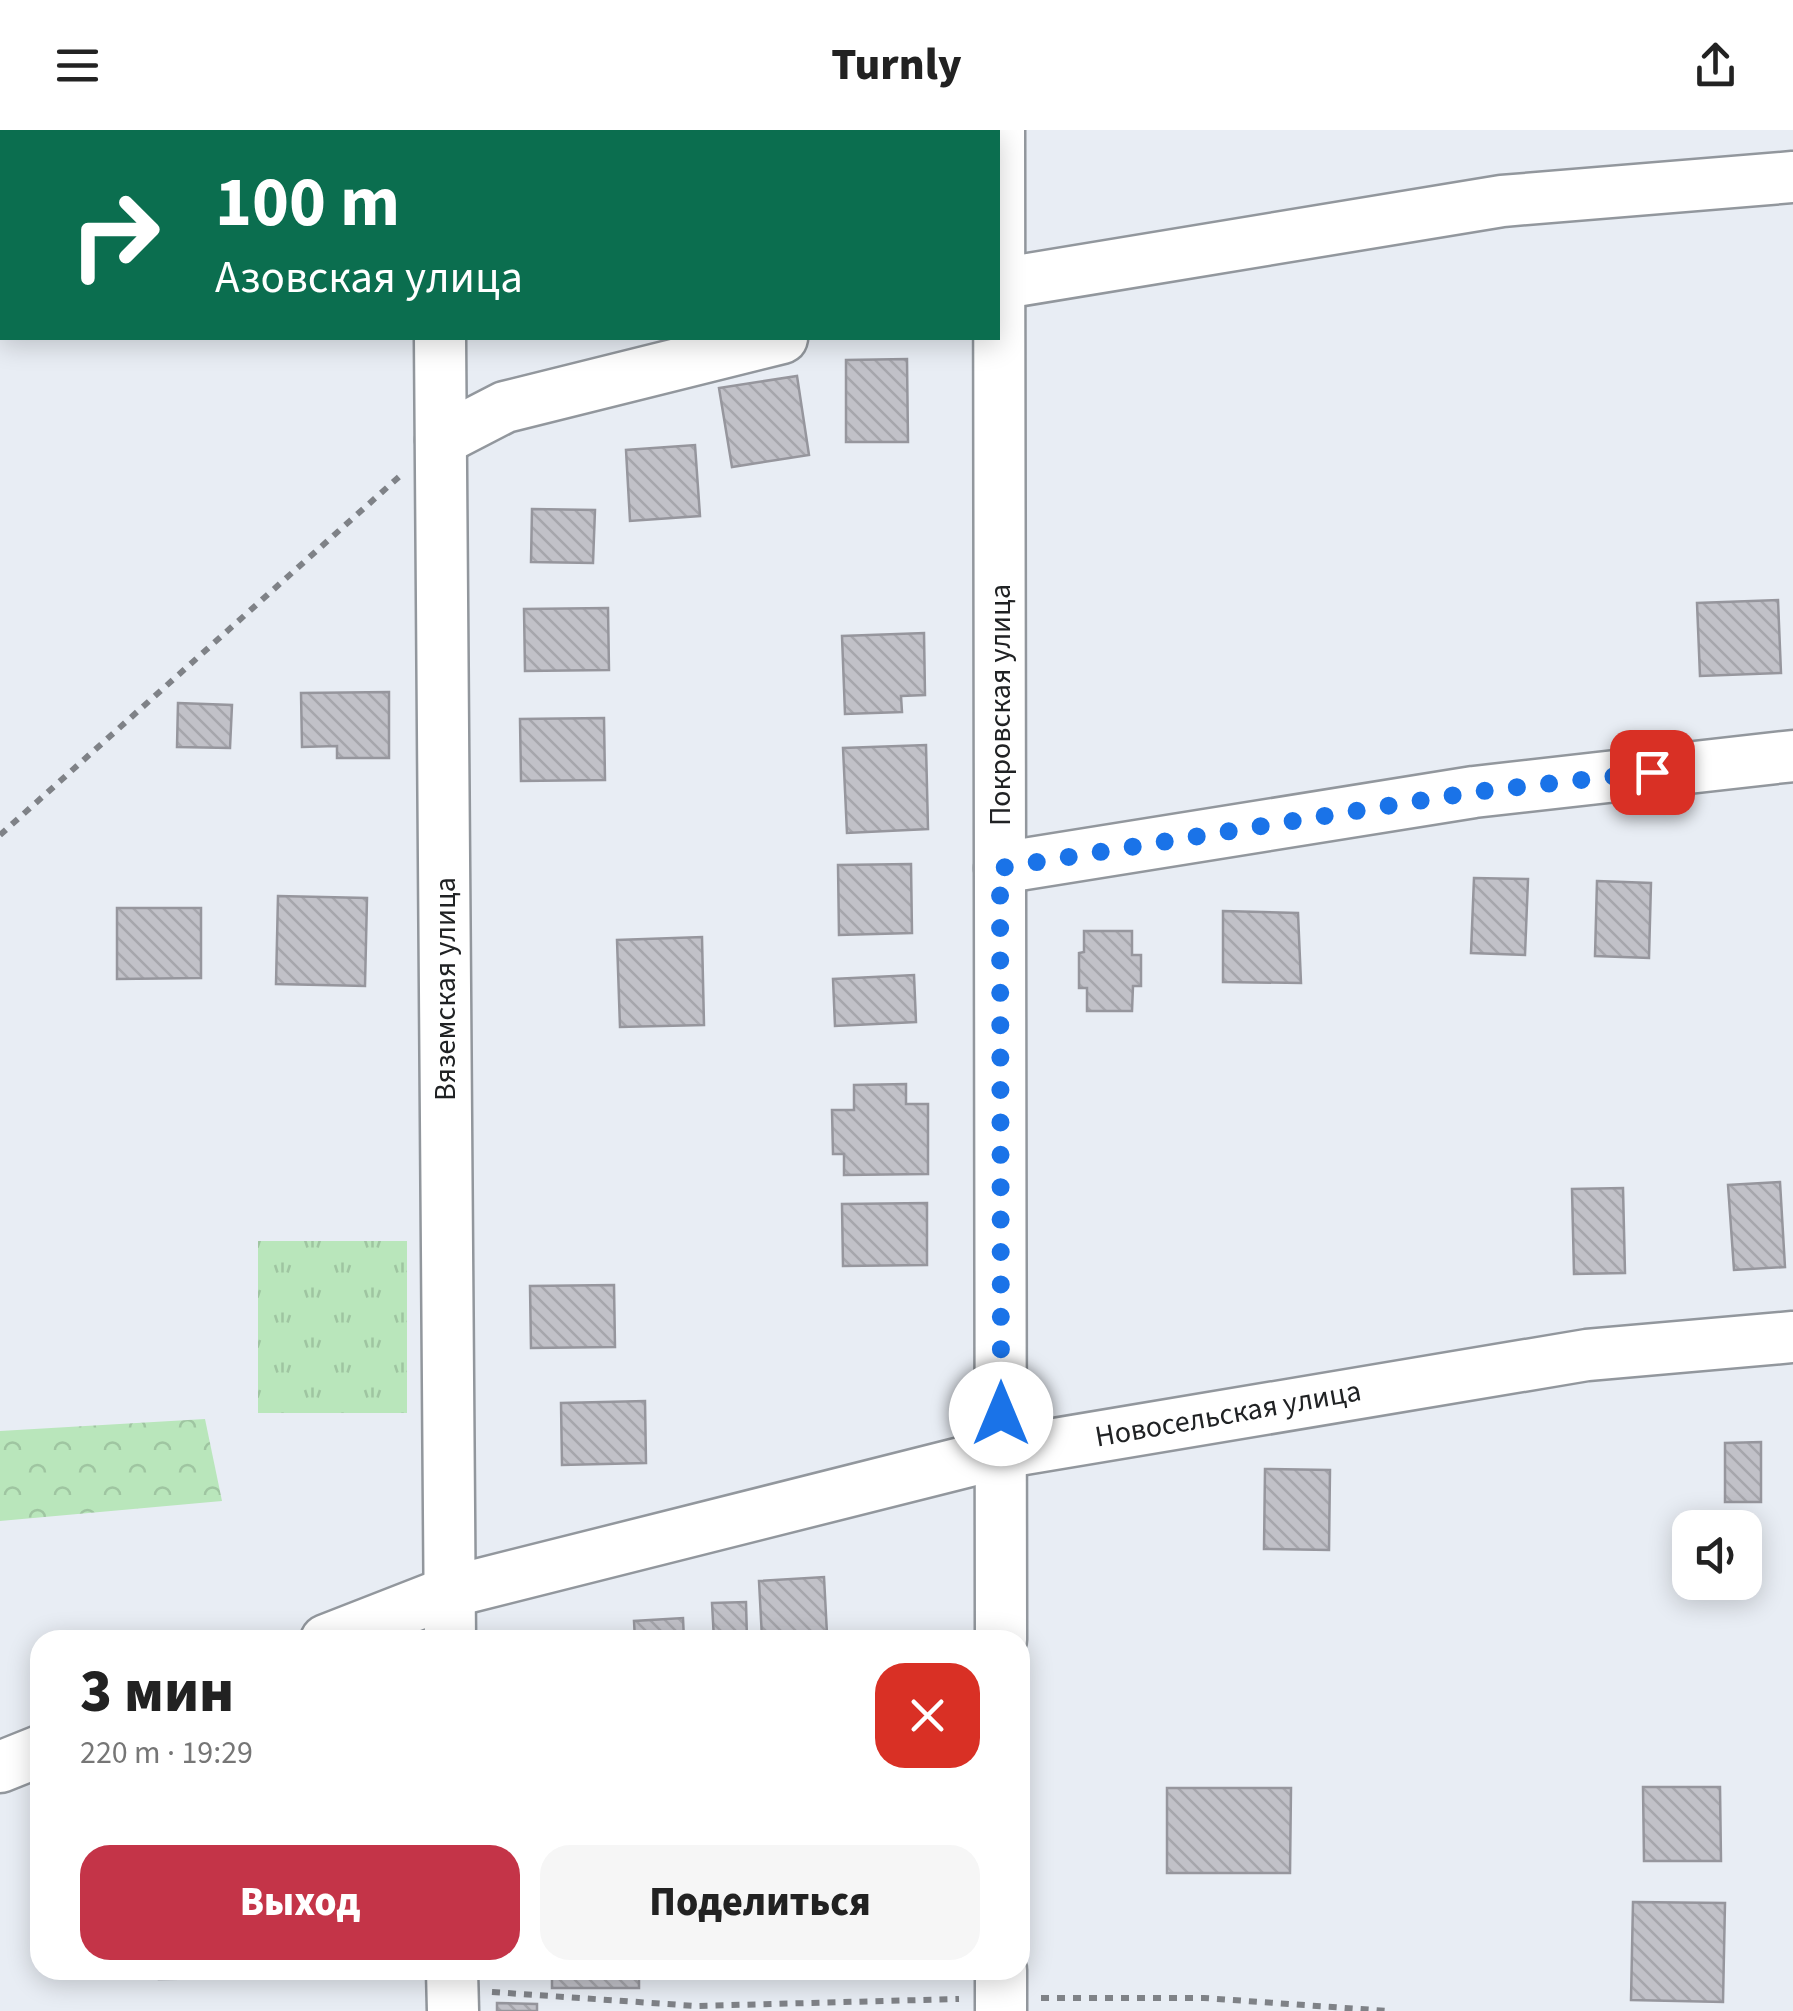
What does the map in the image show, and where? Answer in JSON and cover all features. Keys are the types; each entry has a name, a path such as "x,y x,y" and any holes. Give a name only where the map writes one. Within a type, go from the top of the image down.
{"street":[{"path":"1000,284 1502,201 1793,178"},
{"name":"Вяземская улица","path":"440,340 450,1616"},
{"path":"440,440 505,407 774,340"},
{"name":"Покровская улица","path":"998,340 1001,1630"},
{"path":"1000,868 1474,792 1793,756"},
{"name":"Новосельская улица","path":"378,1630 450,1616 1001,1452 1586,1355 1793,1338"},
{"path":"0,1767 30,1755"}],"path":[{"path":"0,835 440,440"},
{"path":"453,1990 696,2006 1001,1993 1204,1998 1390,2011"}],"green space":[{"path":"258,1241 407,1241 407,1413 258,1413"},
{"path":"205,1419 222,1501 0,1521 0,1431"}],"building":[{"path":"907,359 908,442 846,442 846,360"},
{"path":"797,376 809,455 732,467 719,388"},
{"path":"695,445 700,516 630,521 626,450"},
{"path":"532,509 595,510 593,563 531,562"},
{"path":"1778,600 1781,673 1700,676 1697,603"},
{"path":"608,608 609,670 525,671 524,609"},
{"path":"924,633 925,695 901,696 902,712 845,714 842,636"},
{"path":"389,692 389,758 337,758 337,746 302,747 301,693"},
{"path":"178,703 232,705 230,748 177,747"},
{"path":"604,718 605,780 521,781 520,719"},
{"path":"926,745 928,829 847,833 843,748"},
{"path":"911,864 912,933 839,935 838,865"},
{"path":"1474,878 1528,879 1525,955 1471,953"},
{"path":"1597,881 1651,883 1649,958 1595,956"},
{"path":"278,896 367,898 365,986 276,984"},
{"path":"117,908 201,908 201,978 117,979"},
{"path":"1223,911 1298,913 1301,983 1223,982"},
{"path":"1084,931 1132,931 1132,955 1141,955 1141,986 1133,986 1132,1011 1087,1011 1087,988 1079,988 1079,953 1084,952"},
{"path":"702,937 704,1025 620,1027 617,940"},
{"path":"914,975 916,1022 835,1026 833,979"},
{"path":"906,1084 906,1104 928,1104 928,1174 844,1175 844,1154 833,1154 832,1110 854,1110 854,1085"},
{"path":"1780,1182 1785,1267 1734,1270 1728,1185"},
{"path":"1623,1188 1625,1273 1574,1274 1572,1189"},
{"path":"927,1203 927,1265 843,1266 842,1204"},
{"path":"614,1285 615,1347 531,1348 530,1286"},
{"path":"645,1401 646,1463 562,1465 561,1403"},
{"path":"1761,1442 1761,1502 1725,1502 1725,1443"},
{"path":"1265,1469 1330,1470 1329,1550 1264,1549"},
{"path":"824,1577 827,1630 762,1630 759,1581"},
{"path":"746,1602 747,1630 713,1630 712,1603"},
{"path":"683,1618 684,1630 634,1630 634,1621"},
{"path":"1643,1787 1720,1787 1721,1861 1644,1861"},
{"path":"1167,1788 1291,1788 1290,1873 1167,1873"},
{"path":"1633,1902 1725,1903 1723,2002 1631,2000"},
{"path":"552,1980 639,1980 639,1988 552,1988"},
{"path":"497,2003 537,2004 537,2011 497,2011"}],"route":[{"path":"1001,1414 1000,868 1474,792 1652,772"}]}
